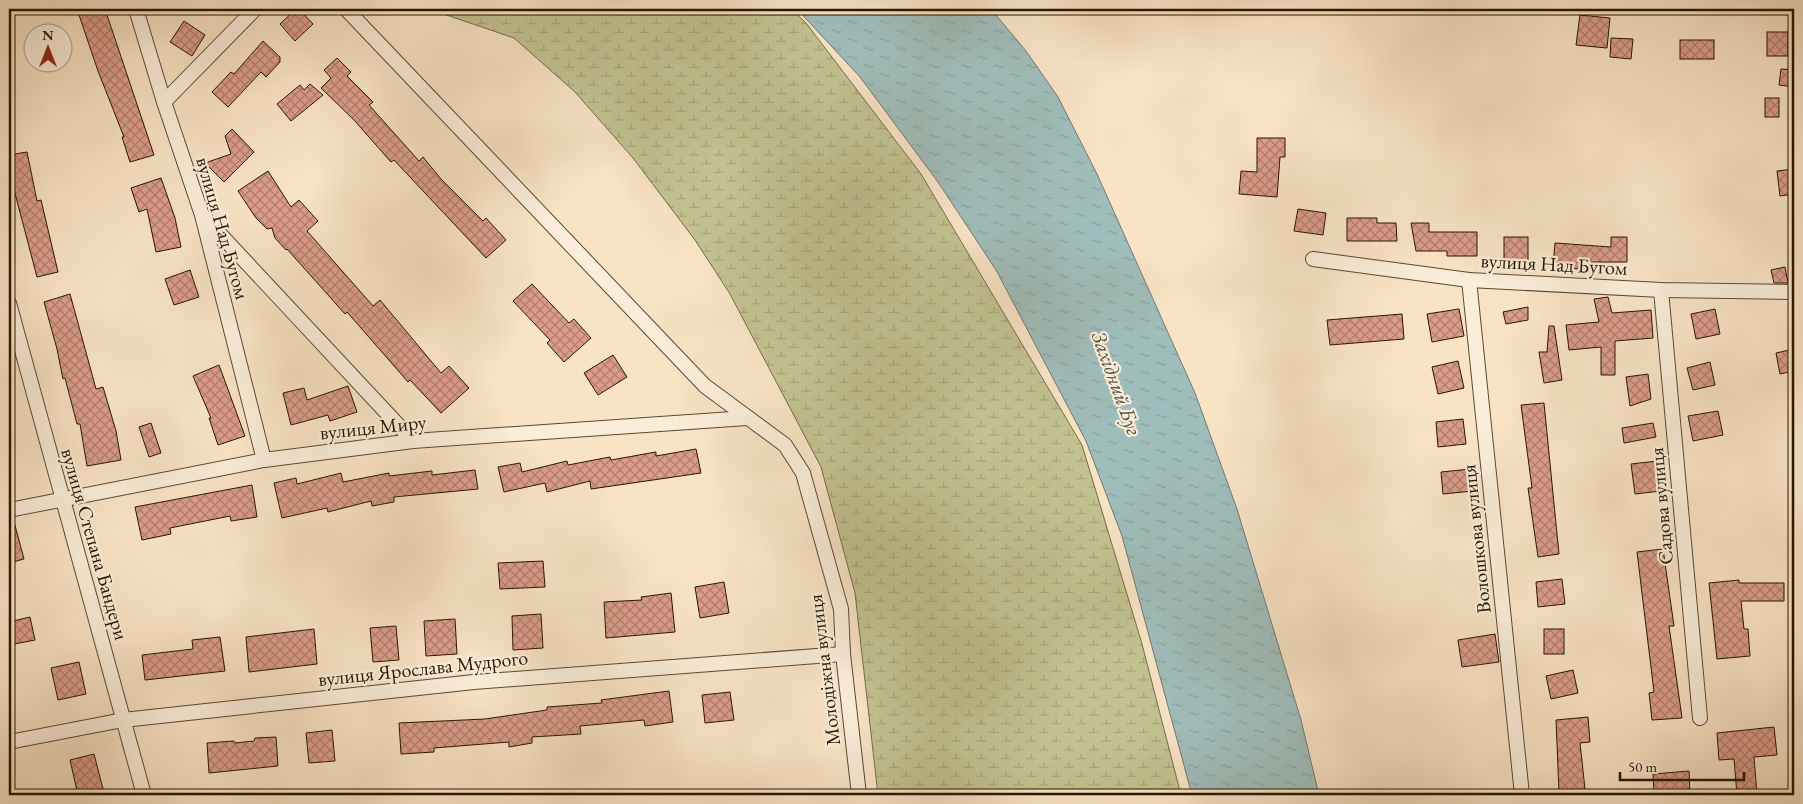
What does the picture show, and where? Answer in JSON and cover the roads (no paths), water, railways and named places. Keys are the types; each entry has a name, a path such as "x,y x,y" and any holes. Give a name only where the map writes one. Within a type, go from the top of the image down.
{"street":[{"name":"вулиця Над Бугом","path":"136,9 164,102 202,215 264,460"},
{"path":"164,102 255,9"},
{"name":"Молодіжна вулиця","path":"346,9 704,386 785,445 803,473 841,609 843,654 859,795"},
{"path":"202,215 413,441"},
{"name":"вулиця Над Бугом","path":"1313,259 1469,280 1661,290 1794,292"},
{"name":"Волошкова вулиця","path":"1469,280 1522,795"},
{"name":"Садова вулиця","path":"1661,290 1700,718"},
{"name":"вулиця Степана Бандери","path":"9,306 61,500 144,795"},
{"name":"вулиця Миру","path":"9,510 264,460 413,441 747,418"},
{"name":"вулиця Ярослава Мудрого","path":"9,742 123,720 474,682 843,654"}],"water":[{"name":"Західний Буг","path":"797,9 991,9 1026,51 1058,97 1097,174 1195,393 1237,509 1301,720 1319,795 1192,795 1122,536 1086,441 996,270 938,182 860,77"}]}
